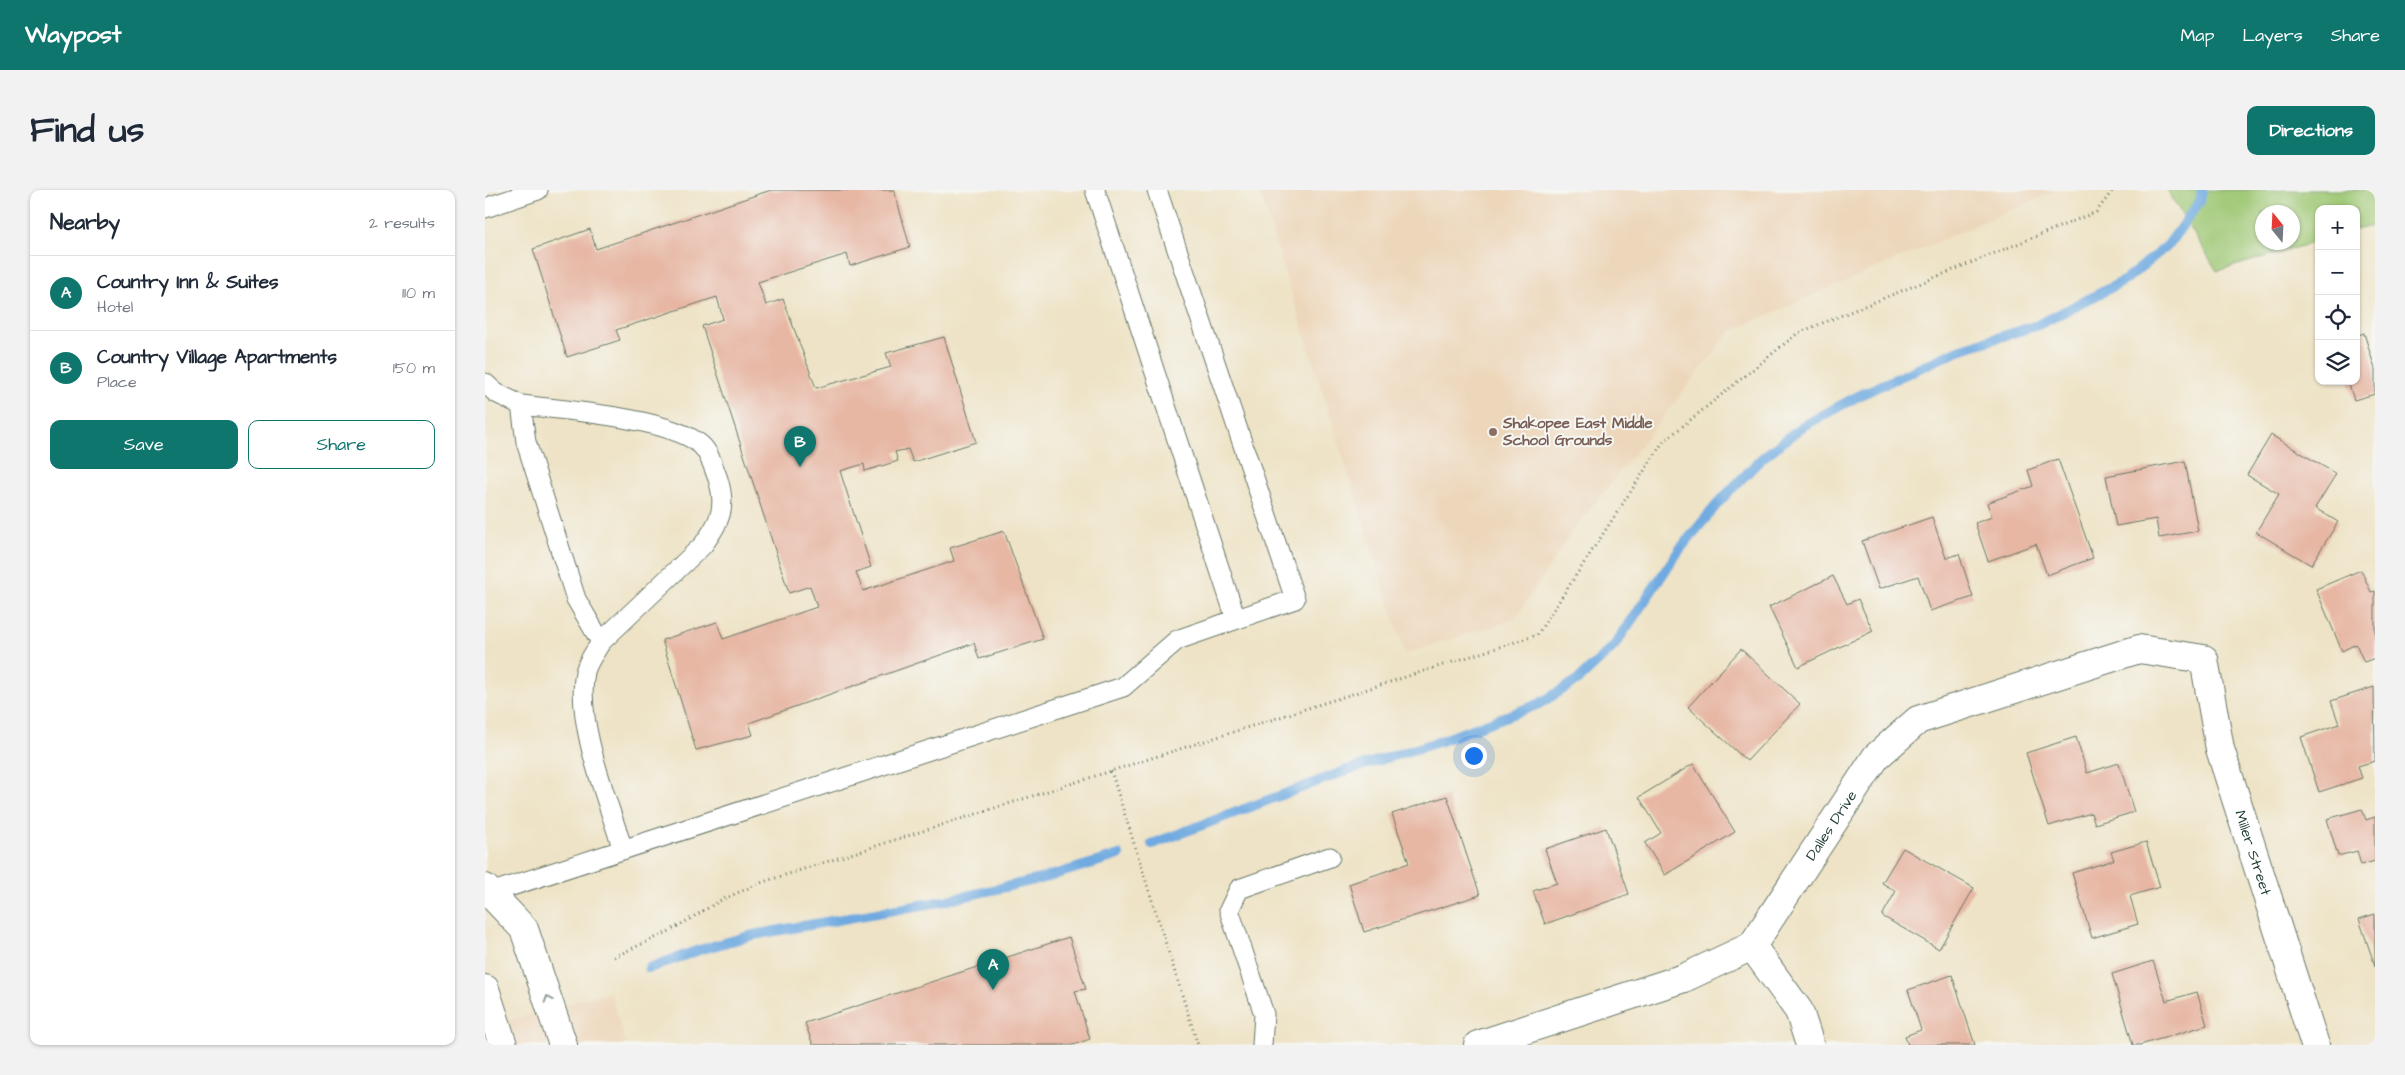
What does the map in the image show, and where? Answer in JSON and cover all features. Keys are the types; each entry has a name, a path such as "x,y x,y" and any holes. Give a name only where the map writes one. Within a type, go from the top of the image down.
{"street":[{"name":"Dalles Drive","path":"1752,946 1876,757 1919,720 2139,649 2204,659"},
{"name":"Miller Street","path":"2204,659 2220,749 2315,1045"},
{"path":"487,890 524,929 563,1045"},
{"path":"1478,1045 1684,978 1752,946 1799,1011 1810,1045"},
{"path":"485,990 503,1045"}],"lane":[{"path":"485,208 538,190"},
{"path":"1095,190 1236,619"},
{"path":"487,890 623,850 1123,687 1177,640 1295,599 1157,190"},
{"path":"485,383 496,393 521,406 571,411 660,426 686,435 703,446 713,466 721,489 723,510 715,528 703,546 601,642 585,670 582,697 585,726 623,850"},
{"path":"521,406 526,442 576,599 601,642"},
{"path":"1262,1045 1264,1014 1229,910 1239,889 1330,857"}],"path":[{"path":"614,957 668,932 723,899 763,882 1537,635 1663,442 1798,333 2096,212 2113,190"},
{"path":"1111,771 1198,1045"}],"shaded area":[{"name":"Shakopee East Middle School Grounds","path":"1259,190 2057,190 1731,331 1571,533 1515,619 1405,654"},
{"path":"610,992 626,1045 485,1045 485,1027"}],"green space":[{"path":"2167,190 2375,190 2375,225 2360,229 2360,205 2315,205 2315,242 2300,247 2300,205 2255,205 2255,250 2288,250 2217,271"}],"building":[{"path":"771,190 894,190 910,247 850,266 847,254 758,282 766,305 783,299 816,388 891,367 886,353 944,337 976,442 913,462 908,449 895,452 898,461 865,471 864,464 840,471 871,567 856,572 863,591 954,561 950,548 1004,531 1043,639 979,659 974,643 749,723 753,735 696,750 662,640 717,622 723,639 817,607 810,586 789,593 702,326 723,319 717,297 616,330 620,340 567,357 533,249 590,229 596,249"},
{"path":"2364,333 2375,369 2375,394 2354,400 2349,385 2360,385 2360,334"},
{"path":"2271,435 2336,474 2315,508 2338,522 2311,565 2256,532 2279,494 2247,475"},
{"path":"2058,459 2093,558 2047,575 2036,544 1988,561 1975,523 1992,517 1987,503 2033,486 2028,470"},
{"path":"2185,461 2198,531 2159,538 2156,519 2116,526 2106,476"},
{"path":"1932,517 1946,558 1959,554 1973,597 1930,611 1918,576 1879,589 1862,541"},
{"path":"2361,570 2371,592 2375,591 2375,658 2364,662 2356,644 2342,651 2316,589"},
{"path":"1833,576 1847,604 1858,599 1873,631 1798,667 1769,607"},
{"path":"1741,649 1800,704 1747,761 1688,707"},
{"path":"2374,687 2375,761 2358,766 2362,778 2319,792 2301,737 2339,724 2331,701"},
{"path":"2076,737 2087,773 2119,763 2134,812 2095,824 2091,813 2049,826 2026,753"},
{"path":"1693,764 1735,832 1665,875 1645,843 1661,833 1639,797"},
{"path":"1447,796 1480,895 1364,932 1349,884 1409,863 1392,814"},
{"path":"2362,809 2366,820 2375,817 2375,861 2361,865 2357,851 2338,856 2327,819"},
{"path":"1606,828 1629,894 1545,924 1533,891 1557,883 1545,849"},
{"path":"2146,842 2160,887 2130,896 2138,924 2092,938 2072,873 2114,860 2111,852"},
{"path":"1903,848 1974,888 1939,949 1882,916 1896,891 1882,883"},
{"path":"2375,914 2375,966 2359,919"},
{"path":"1069,937 1086,989 1075,991 1090,1039 1073,1045 813,1045 805,1023"},
{"path":"2153,961 2166,1001 2197,992 2207,1025 2140,1045 2133,1045 2112,974"},
{"path":"1952,975 1975,1045 1908,1045 1905,1036 1921,1030 1908,990"}],"waterway":[{"path":"1152,844 1348,770 1438,742 1539,704 1578,680 1614,646 1680,549 1720,501 1761,459 1803,426 1860,395 1959,350 2038,325 2124,281 2168,245 2200,201 2202,190"},
{"path":"649,968 699,950 753,935 944,901 1044,878 1119,855"}],"place":[{"name":"Shakopee East Middle School Grounds","path":"1493,432"},
{"name":"Country Village Apartments","path":"800,467"},
{"name":"Country Inn & Suites","path":"993,990"}]}
